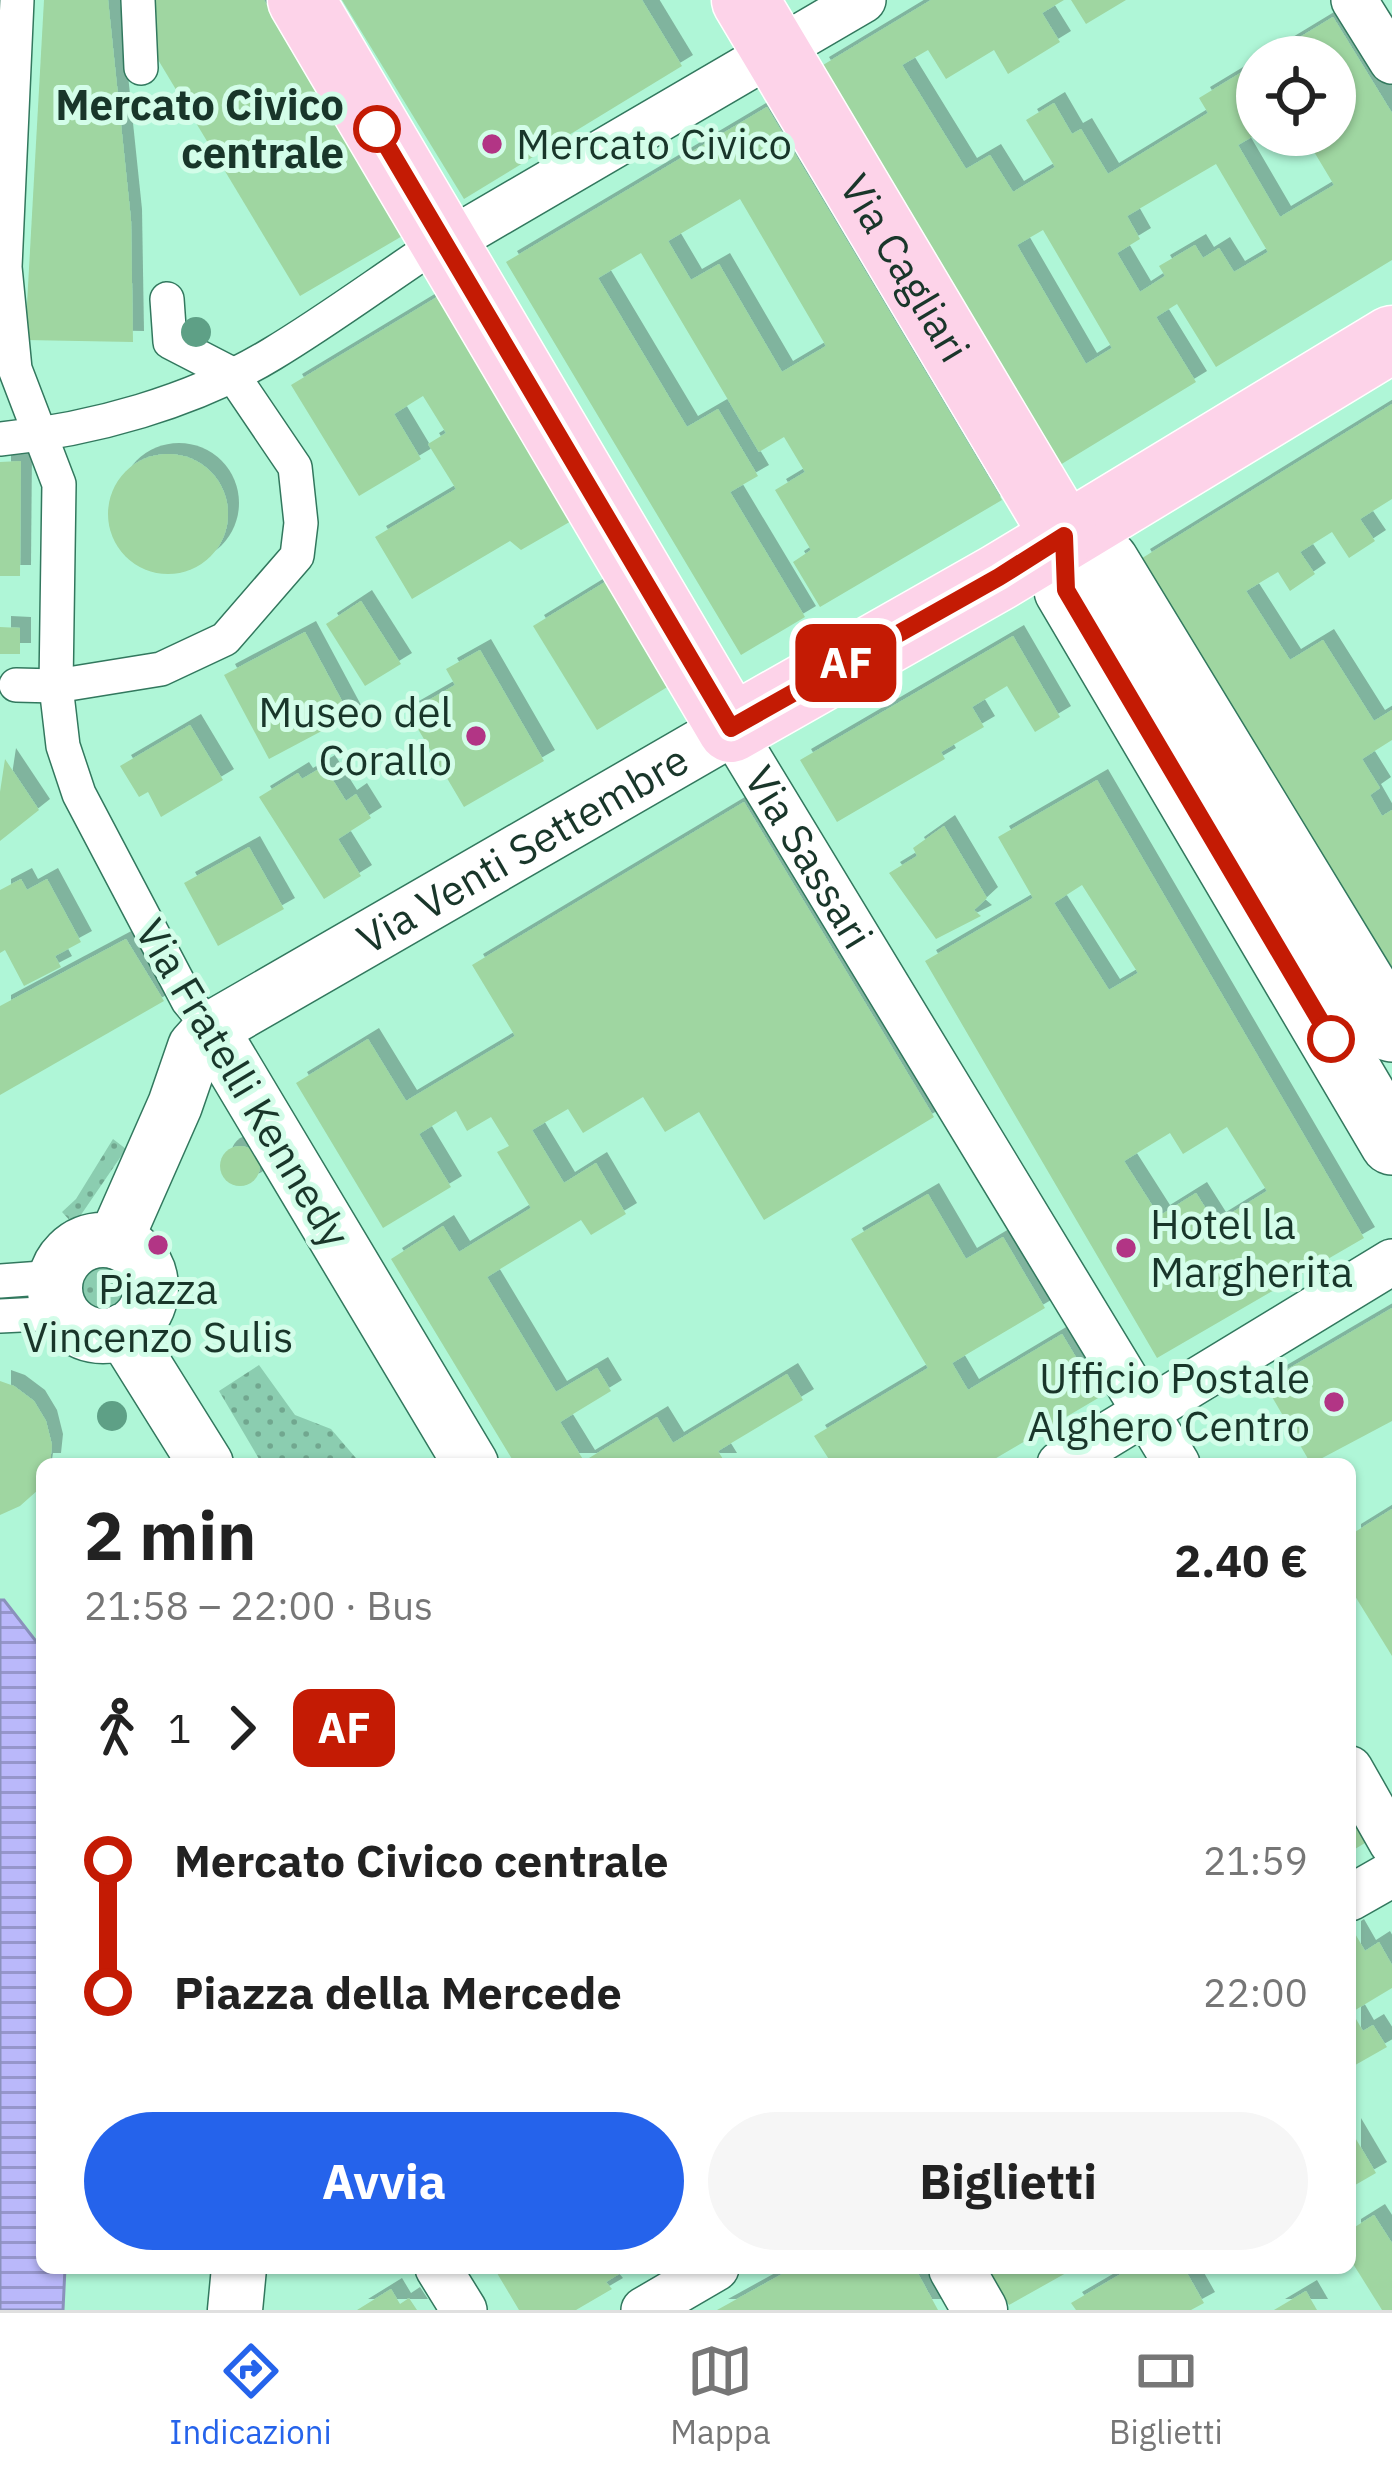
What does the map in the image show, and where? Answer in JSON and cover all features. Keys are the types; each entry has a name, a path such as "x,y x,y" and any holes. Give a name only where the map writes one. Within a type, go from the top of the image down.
{"main road":[{"name":"Via Sassari","path":"301,0 731,728"},
{"name":"Via Cagliari","path":"761,26 1064,536"},
{"name":"Via Venti Settembre","path":"731,728 999,577 1392,339"},
{"path":"1064,536 1107,562 1392,1030"},
{"path":"1064,536 1066,590 1376,1077 1392,1143"}],"street":[{"name":"Via Fratelli Kennedy","path":"17,0 8,98 3,267 8,368 42,434 59,484 56,686 63,746 79,794 188,1001 211,1029 466,1458"},
{"path":"137,0 142,68"},
{"path":"0,439 42,434 152,406 270,356 418,256 445,244 761,26 863,0"},
{"path":"1354,0 1392,61"},
{"path":"16,686 56,686 161,669 225,639 297,556 301,523 295,467 232,374 170,342 167,298"},
{"name":"Via Venti Settembre","path":"211,1029 731,728"},
{"name":"Via Sassari","path":"731,728 1174,1458"},
{"path":"115,1241 175,1105 195,1047 211,1029"},
{"path":"115,1241 142,1260 149,1275 147,1308 124,1331 93,1335 79,1330 59,1295 62,1263 85,1243 115,1241"},
{"path":"1070,1458 1392,1262"},
{"path":"0,1281 59,1295"},
{"path":"0,1316 59,1295"},
{"path":"124,1331 202,1458"},
{"path":"1356,1780 1392,1843"},
{"path":"1356,1895 1392,1874"},
{"path":"235,2310 238,2274"},
{"path":"442,2274 464,2310"},
{"path":"644,2310 706,2274"},
{"path":"959,2274 980,2310"}],"green space":[{"path":"113,1139 126,1149 74,1225 62,1212 76,1199"},
{"path":"105,1267 120,1274 127,1289 120,1304 105,1311 90,1304 83,1289 90,1274"},
{"path":"259,1365 295,1415 331,1429 356,1458 258,1458 219,1391"}],"water":[{"path":"0,1600 4,1600 36,1641 36,2274 65,2274 63,2310 0,2310"}],"building":[{"path":"44,0 108,0 131,220 133,342 25,340"},
{"path":"152,0 264,0 404,235 300,296 154,53"},
{"name":"Mercato Civico","path":"342,0 642,0 682,66 464,199"},
{"path":"931,0 1064,0 1042,13 1060,42 1008,74 994,50 946,79 928,50 902,65 966,169 990,155 1013,192 1055,167 1026,120 1054,103 1072,134 1081,129 1108,174 1208,113 1199,98 1236,76 1236,156 1244,156 1280,217 1334,185 1317,156 1356,156 1356,54 1392,113 1392,260 1216,367 1177,304 1156,317 1196,382 1060,465 818,68","holes":["1216,164 1268,252 1234,272 1219,248 1203,258 1195,245 1159,266 1165,276 1140,292 1117,253 1140,239 1127,216","1043,230 1112,348 1086,364 1017,245"]},
{"path":"1071,0 1126,0 1086,24"},
{"path":"1333,17 1345,36 1302,36"},
{"path":"767,107 1002,500 820,607 793,562 811,550 775,490 805,472 784,437 759,452 641,253 598,278 687,427 718,409 758,476 730,492 805,617 741,655 506,262","holes":["740,199 826,346 782,372 719,264 691,280 668,241"]},
{"path":"437,297 573,520 521,550 510,541 412,599 375,537 456,489 428,444 446,433 423,396 394,414 421,459 359,496 291,385"},
{"path":"1392,404 1392,499 1360,519 1375,541 1349,558 1332,532 1300,552 1315,574 1290,591 1278,572 1246,591 1290,660 1323,640 1374,721 1392,710 1392,740 1362,759 1380,788 1370,795 1382,816 1392,810 1392,967 1139,560"},
{"path":"168,454 191,458 211,471 224,491 228,514 224,537 211,557 191,570 168,574 145,570 125,557 112,537 108,514 112,491 125,471 145,458"},
{"path":"21,461 20,576 0,576 0,462"},
{"path":"605,582 669,686 597,730 533,626"},
{"path":"361,601 401,664 365,686 326,624"},
{"path":"0,627 20,628 20,654 0,654"},
{"path":"305,632 350,716 269,759 224,675"},
{"path":"1013,636 1060,717 1035,732 1007,686 972,707 984,727 941,752 945,759 837,822 800,760"},
{"name":"Museo del Corallo","path":"480,650 544,761 464,807 408,712 455,685 446,669"},
{"path":"190,725 223,780 161,817 148,792 139,797 120,766"},
{"path":"5,759 39,810 0,841 0,792"},
{"path":"324,766 346,801 356,794 371,818 338,839 361,876 324,899 259,797 298,773 302,779"},
{"path":"1097,780 1364,1238 1157,1358 925,961 1033,898 998,837","holes":["1082,885 1138,973 1109,990 1054,903","1227,1127 1267,1191 1215,1223 1196,1193 1159,1216 1124,1161 1170,1133 1183,1154"]},
{"path":"744,802 934,1117 764,1220 699,1112 665,1132 643,1097 583,1133 568,1109 532,1130 564,1183 596,1163 626,1214 591,1235 581,1220 487,1277 556,1392 597,1368 611,1391 560,1422 582,1458 511,1458 391,1259 443,1226 459,1252 531,1208 497,1152 509,1146 491,1117 467,1131 456,1111 419,1134 451,1187 383,1228 296,1083 368,1039 406,1101 515,1036 472,965"},
{"path":"944,826 987,898 974,910 981,916 936,939 889,873 917,856 913,848"},
{"path":"249,847 284,909 218,946 184,883"},
{"path":"21,879 27,890 47,879 81,942 55,956 61,967 24,986 5,950 0,953 0,890"},
{"path":"126,939 164,1001 0,1095 0,1006"},
{"path":"240,1146 254,1152 260,1166 254,1180 240,1186 226,1180 220,1166 226,1152"},
{"path":"928,1194 966,1259 1003,1237 1045,1308 952,1363 968,1390 1062,1334 1100,1397 996,1458 828,1458 814,1436 928,1368 851,1239"},
{"name":"Ufficio Postale Alghero Centro","path":"1392,1308 1392,1421 1322,1458 1308,1458 1264,1383"},
{"path":"787,1374 803,1400 718,1451 722,1458 589,1458 657,1417 673,1443"},
{"path":"0,1381 34,1401 52,1445 51,1458 36,1458 36,1492 0,1515"},
{"path":"1392,1509 1392,1656 1356,1598 1356,1531"},
{"path":"1356,1816 1370,1840 1356,1848"},
{"path":"1356,1935 1365,1951 1379,1942 1392,1965 1392,1988 1356,2010"},
{"path":"1356,2019 1363,2031 1373,2025 1387,2047 1356,2065"},
{"path":"1356,2139 1376,2173 1356,2185"},
{"path":"1374,2215 1392,2243 1392,2310 1382,2310 1356,2269 1356,2226"},
{"path":"498,2274 619,2274 606,2282 612,2289 576,2310 519,2310"},
{"path":"782,2274 918,2274 938,2310 717,2310"},
{"path":"991,2274 1064,2274 1009,2305"},
{"path":"1121,2274 1188,2274 1204,2303 1191,2310 1076,2310 1071,2303"},
{"path":"391,2289 400,2304 409,2298 417,2310 357,2310"},
{"path":"1306,2291 1317,2310 1274,2310"}],"bus line":[{"name":"AF","path":"377,129 731,728 1064,536 1066,590 1331,1039"}],"place":[{"name":"Mercato Civico centrale","path":"377,129"},
{"name":"Mercato Civico","path":"492,144"},
{"name":"Museo del Corallo","path":"476,736"},
{"name":"Piazza Vincenzo Sulis","path":"158,1245"},
{"name":"Hotel la Margherita","path":"1126,1248"},
{"name":"Ufficio Postale Alghero Centro","path":"1334,1402"}]}
